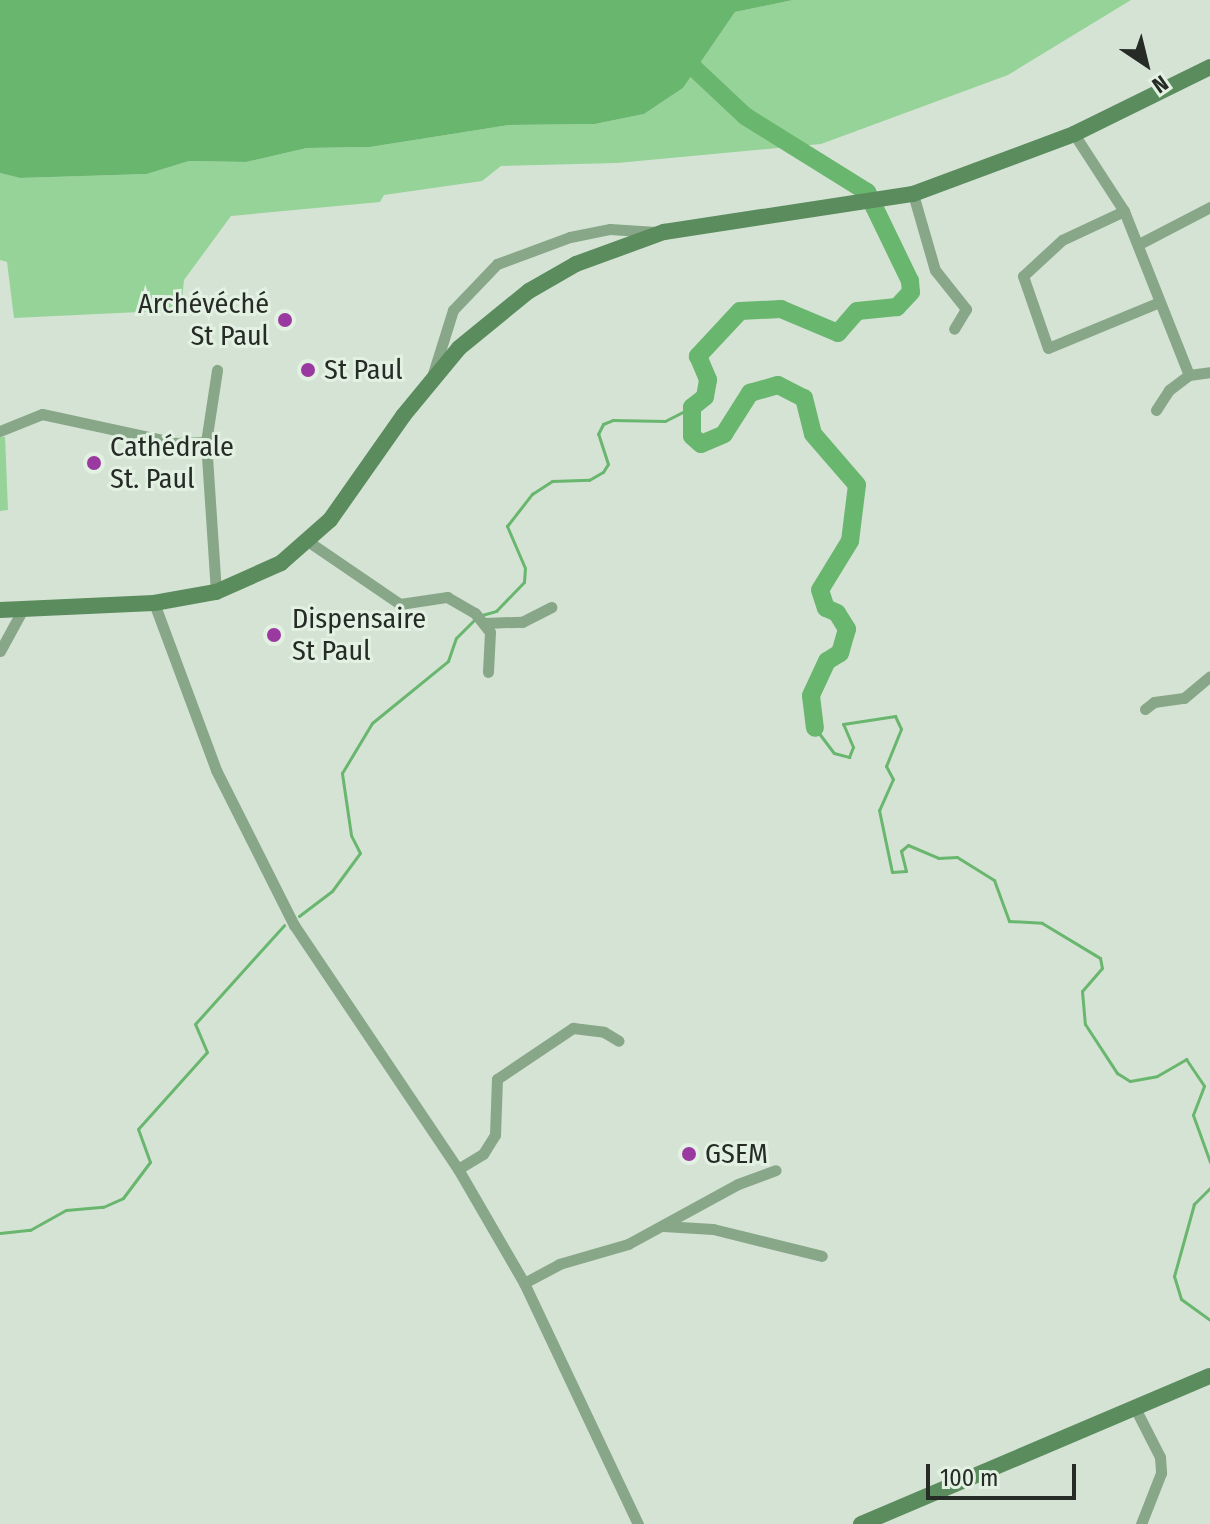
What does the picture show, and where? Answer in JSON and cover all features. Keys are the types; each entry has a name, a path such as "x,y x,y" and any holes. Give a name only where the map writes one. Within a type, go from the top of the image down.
{"main road":[{"path":"0,610 154,603 216,592 254,578 309,542 356,487 432,377 459,348 529,291 576,264 664,232 909,195 1074,134 1210,67"},
{"path":"861,1524 1210,1376"}],"street":[{"path":"1074,134 1124,211 1139,244 1157,303 1189,375"},
{"path":"909,195 935,270 966,309 954,329"},
{"path":"1139,244 1210,207"},
{"path":"1124,211 1062,240 1023,276 1048,348 1157,303"},
{"path":"432,377 453,310 497,264 542,244 596,232 664,232"},
{"path":"216,592 206,442 217,370"},
{"path":"1156,410 1169,390 1189,375 1210,372"},
{"path":"0,431 42,414 176,443 206,442"},
{"path":"309,542 400,604 447,597 475,613 484,623 492,644 488,672"},
{"path":"154,603 216,770 294,925 458,1169 524,1283 638,1524"},
{"path":"484,623 522,622 551,607"},
{"path":"0,651 23,609"},
{"path":"1145,709 1154,702 1184,698 1210,676"},
{"path":"458,1169 483,1154 495,1135 497,1079 531,1052 573,1028 604,1032 619,1041"},
{"path":"524,1283 559,1264 603,1255 776,1170"},
{"path":"705,1203 713,1229"},
{"path":"663,1226 713,1229 822,1256"},
{"path":"1134,1406 1160,1457 1161,1473 1141,1524"}],"shaded area":[{"path":"0,0 793,0 735,12 683,88 644,114 595,124 509,125 370,147 307,148 246,162 189,161 147,174 20,178 0,173"},
{"path":"793,0 1131,0 1008,75 821,144 617,163 501,166 482,181 384,195 380,202 231,216 184,280 181,310 14,318 7,262 0,260 0,173 20,178 147,174 189,161 246,162 307,148 370,147 509,125 595,124 644,114 683,88 735,12"},
{"path":"0,437 5,437 8,510 0,511"}],"waterway":[{"path":"678,53 745,116 867,192 910,281 911,292 897,307 857,311 838,333 781,309 740,311 698,356 708,380 705,397 692,407 692,436 701,444 724,434 750,393 778,385 804,398 813,434 857,485 850,541 820,590 826,608 837,613 847,629 840,653 827,661 811,696 815,728"},
{"path":"482,615 496,611 524,582 525,568 507,526 532,494 552,481 589,480 603,472 608,464 598,434 603,424 613,420 665,421 692,407"},
{"path":"299,916 332,891 360,853 351,835 342,773 372,723 448,661 456,638 476,618"},
{"path":"815,728 834,753 849,757 853,747 843,724 895,716 901,729 886,766 893,779 879,810 892,872 906,871 901,851 908,845 938,858 957,857 994,880 1009,921 1042,923 1100,958 1102,968 1082,991 1085,1024 1117,1073 1130,1081 1157,1076 1186,1059 1204,1086 1193,1115 1210,1162"},
{"path":"0,1233 30,1230 66,1210 103,1207 123,1198 150,1162 138,1129 207,1052 195,1024 284,925"},
{"path":"1210,1188 1194,1204 1174,1276 1181,1299 1210,1320"}],"place":[{"name":"Archévéché St Paul","path":"285,320"},
{"name":"St Paul","path":"308,370"},
{"name":"Cathédrale St. Paul","path":"94,463"},
{"name":"Dispensaire St Paul","path":"274,635"},
{"name":"GSEM","path":"689,1154"}]}
